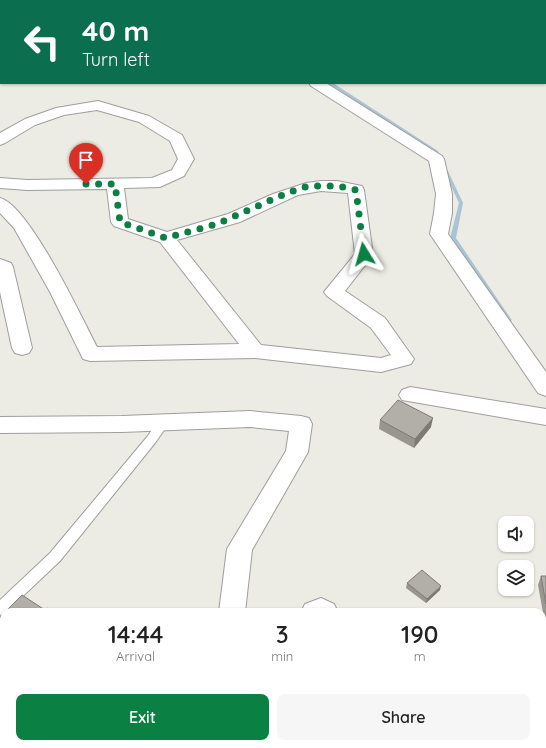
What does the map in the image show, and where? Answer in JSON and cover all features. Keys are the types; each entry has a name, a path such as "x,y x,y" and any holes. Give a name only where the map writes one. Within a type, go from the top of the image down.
{"street":[{"path":"318,84 436,159 444,194 443,213 439,234 546,388"},
{"path":"0,140 30,122 61,111 98,105 144,118 177,138 186,159 178,173 154,183 27,185 0,183"},
{"path":"115,184 120,222 166,238 255,351"},
{"path":"0,203 25,232 60,292 90,354 255,351 381,365 404,359 378,323 334,292 364,254 356,190 338,186 308,186 287,193 217,224 166,238"},
{"path":"0,266 4,268 22,348"},
{"path":"410,395 546,417"},
{"path":"0,425 122,424 250,419 301,424 297,452 240,549 233,608"}],"lane":[{"path":"1,608 55,557 151,440 163,422"}],"building":[{"path":"398,400 433,418 415,439 380,420"},
{"path":"422,570 441,586 427,599 407,583"},
{"path":"541,576 546,576 546,604"},
{"path":"22,595 42,608 9,608"}],"waterway":[{"path":"332,84 436,152 440,159"},
{"path":"445,169 461,203 453,238 509,320"}],"route":[{"path":"86,184 115,184 120,222 166,238 217,224 287,193 308,186 338,186 356,190 364,254"}]}
